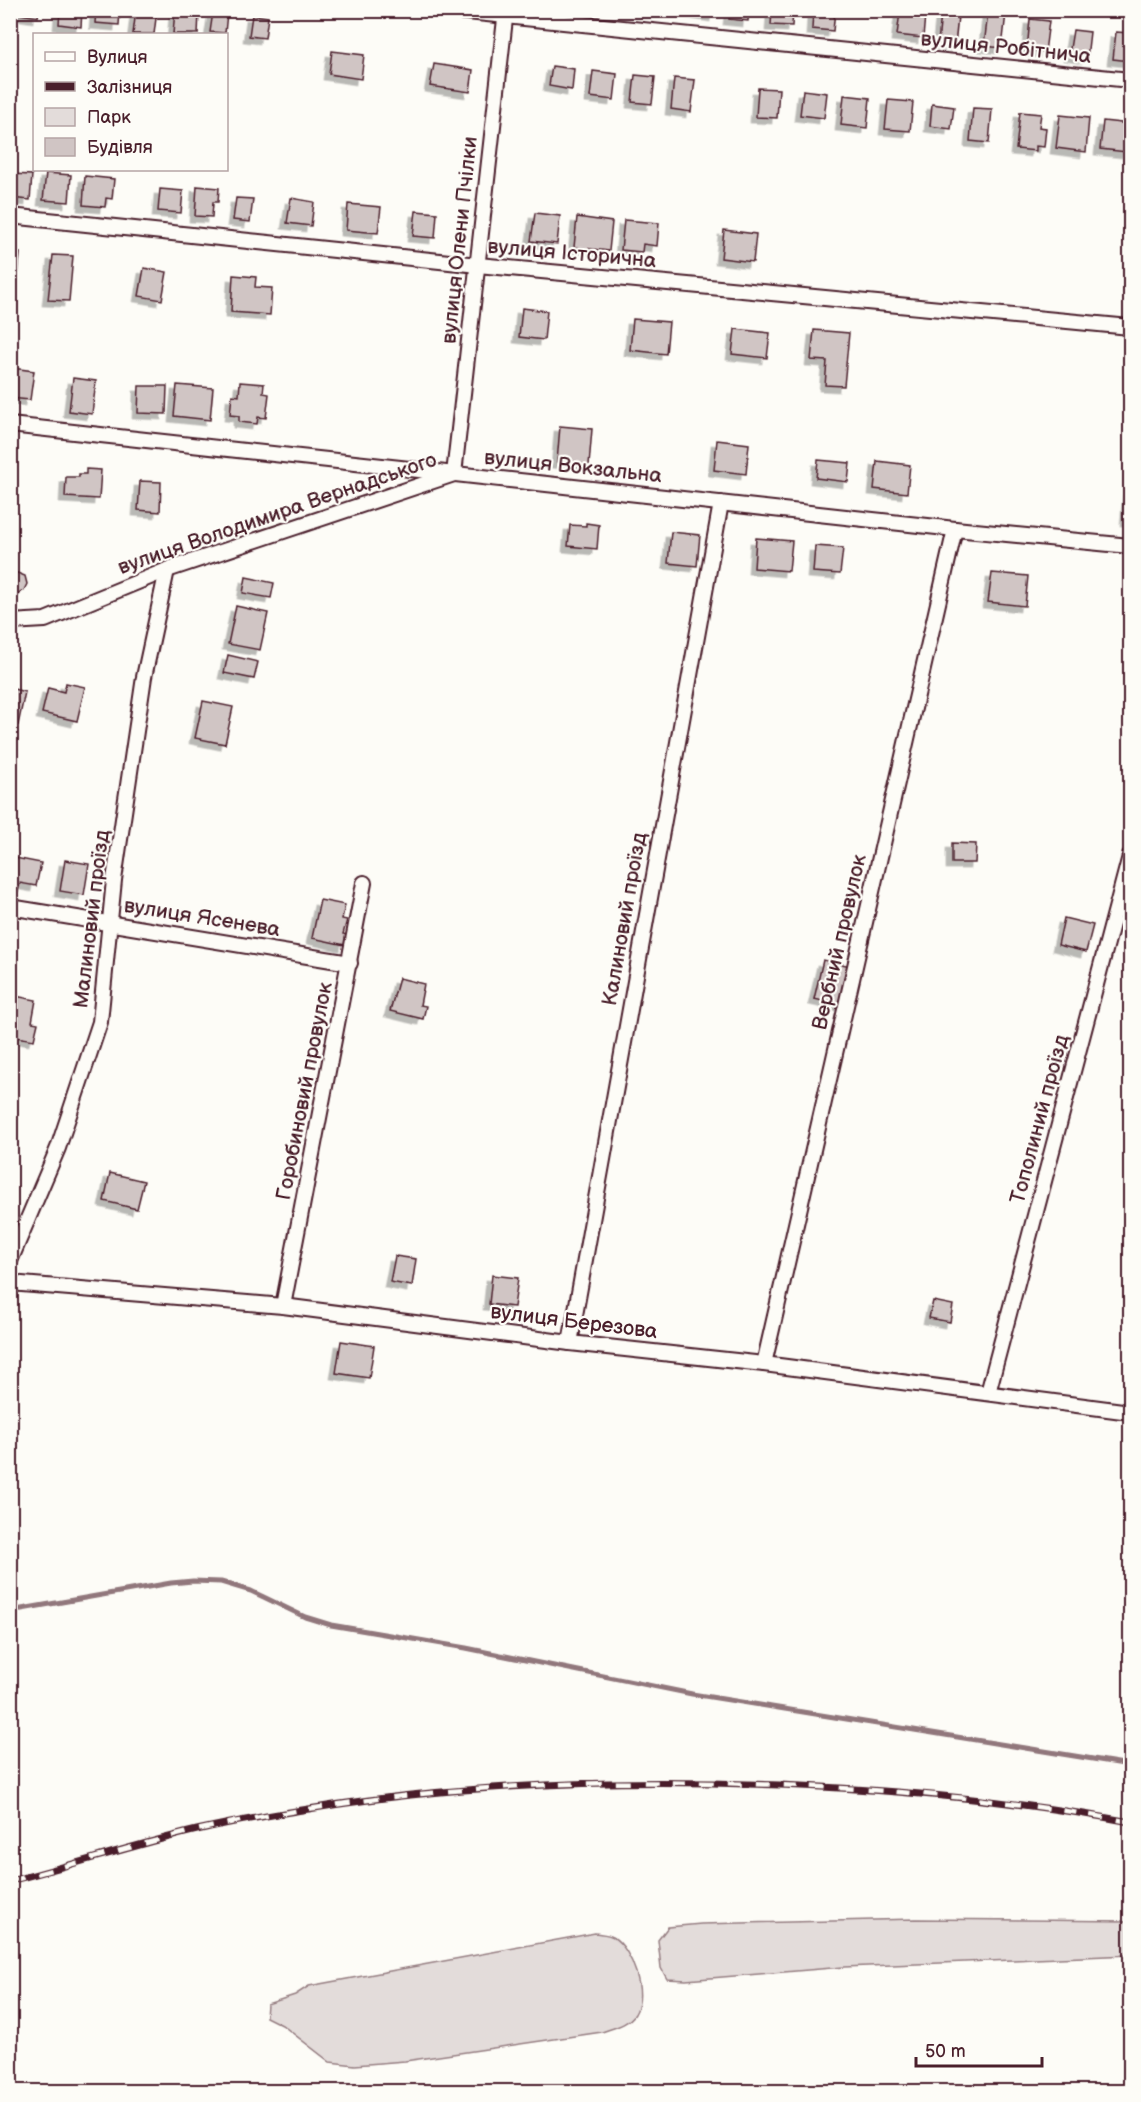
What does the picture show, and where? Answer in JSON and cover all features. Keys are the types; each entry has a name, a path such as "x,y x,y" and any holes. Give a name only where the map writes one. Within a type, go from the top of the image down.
{"street":[{"name":"вулиця Робітнича","path":"447,10 506,14 1131,80"},
{"name":"вулиця Олени Пчілки","path":"454,474 506,14"},
{"name":"вулиця Історична","path":"10,216 478,265 1131,327"},
{"name":"вулиця Вокзальна","path":"10,425 955,529 1131,546"},
{"name":"вулиця Володимира Вернадського","path":"10,622 45,620 167,570 454,474"},
{"name":"Калиновий проїзд","path":"570,1343 721,503"},
{"name":"Вербний провулок","path":"764,1364 955,529"},
{"name":"Малиновий проїзд","path":"10,1261 58,1148 100,1022 109,923 144,677 167,570"},
{"name":"Тополиний проїзд","path":"988,1393 1131,856"},
{"name":"Горобиновий провулок","path":"283,1306 364,883"},
{"name":"вулиця Ясенева","path":"10,907 350,963"},
{"name":"вулиця Березова","path":"10,1283 283,1306 570,1343 764,1364 1131,1412"}],"green space":[{"path":"916,1919 1130,1921 1130,1955 844,1967 686,1980 667,1979 661,1968 658,1940 668,1927 701,1924"},
{"path":"595,1933 611,1936 620,1943 632,1962 639,1984 638,2005 632,2018 620,2026 602,2032 405,2061 355,2065 330,2062 282,2025 266,2017 267,2004 295,1995 309,1986"}],"building":[{"path":"20,10 39,10 38,17 20,14"},
{"path":"60,10 82,10 81,27 59,24"},
{"path":"96,10 120,10 119,25 95,23"},
{"path":"136,10 157,10 154,33 133,33"},
{"path":"175,10 199,12 198,33 173,33"},
{"path":"689,10 716,10 715,16 689,12"},
{"path":"730,10 749,10 748,21 729,19"},
{"path":"772,10 793,10 792,26 771,25"},
{"path":"813,10 835,10 833,31 812,29"},
{"path":"213,12 227,13 225,33 210,32"},
{"path":"900,12 925,15 923,38 897,35"},
{"path":"988,12 1006,13 1002,48 984,46"},
{"path":"941,14 958,16 955,45 938,43"},
{"path":"252,15 268,17 265,38 249,36"},
{"path":"1030,19 1049,21 1045,52 1027,50"},
{"path":"1073,30 1090,32 1087,58 1069,55"},
{"path":"1116,32 1130,33 1130,61 1113,59"},
{"path":"332,51 364,55 361,79 329,74"},
{"path":"434,64 473,70 470,92 430,86"},
{"path":"552,66 574,69 572,90 549,86"},
{"path":"593,71 617,74 614,100 590,97"},
{"path":"635,75 655,77 652,104 632,102"},
{"path":"674,78 695,80 691,112 671,109"},
{"path":"758,88 779,89 777,118 756,117"},
{"path":"803,90 827,93 824,118 800,115"},
{"path":"844,95 870,98 867,128 841,125"},
{"path":"888,100 913,102 910,131 885,129"},
{"path":"932,104 954,107 951,129 930,126"},
{"path":"973,108 992,109 989,143 970,141"},
{"path":"1020,112 1041,114 1039,127 1046,128 1044,147 1036,146 1036,151 1016,149"},
{"path":"1060,115 1089,118 1086,152 1056,148"},
{"path":"1103,121 1130,124 1127,152 1100,149"},
{"path":"46,173 71,175 69,202 43,200"},
{"path":"10,174 32,175 30,200 10,198"},
{"path":"85,176 114,179 112,199 106,198 105,207 83,205"},
{"path":"197,186 219,188 218,202 213,202 212,217 195,216"},
{"path":"160,189 183,191 181,213 158,211"},
{"path":"236,198 253,199 250,222 233,220"},
{"path":"291,198 314,202 311,226 287,223"},
{"path":"348,204 381,207 378,233 346,230"},
{"path":"416,211 437,213 435,238 413,236"},
{"path":"535,213 560,216 557,244 531,241"},
{"path":"577,217 612,222 609,251 574,247"},
{"path":"624,220 659,223 657,246 643,244 642,252 621,250"},
{"path":"724,230 756,234 753,262 721,258"},
{"path":"10,252 20,253 18,277 10,277"},
{"path":"53,255 73,256 69,301 48,300"},
{"path":"144,268 167,272 162,300 139,296"},
{"path":"233,275 256,277 255,287 272,288 270,315 231,312"},
{"path":"522,308 547,311 544,340 519,337"},
{"path":"633,319 669,322 666,354 630,350"},
{"path":"735,329 770,333 767,358 732,354"},
{"path":"814,330 849,333 844,386 825,385 827,361 811,360"},
{"path":"12,368 34,371 30,400 10,398"},
{"path":"73,378 96,381 92,414 69,411"},
{"path":"240,382 264,384 263,393 269,394 266,418 258,417 257,424 239,422 239,416 230,415 232,395 239,396"},
{"path":"177,385 213,388 210,420 174,416"},
{"path":"139,386 167,386 166,414 138,413"},
{"path":"560,426 592,429 589,465 557,462"},
{"path":"717,440 749,444 746,474 714,470"},
{"path":"818,460 850,463 848,482 816,478"},
{"path":"877,461 910,465 907,493 874,489"},
{"path":"86,469 101,470 99,499 65,497 66,477 79,477 79,474 86,474"},
{"path":"140,481 161,482 160,512 138,510"},
{"path":"1129,485 1130,520 1126,520"},
{"path":"586,523 599,525 597,549 568,546 570,525 586,526"},
{"path":"671,532 700,535 697,566 668,563"},
{"path":"756,538 792,541 789,571 754,568"},
{"path":"815,546 843,548 840,574 813,572"},
{"path":"10,570 25,576 27,584 24,590 17,595 10,594"},
{"path":"992,573 1028,576 1025,606 988,602"},
{"path":"246,577 274,583 271,598 243,593"},
{"path":"236,606 268,613 260,650 228,644"},
{"path":"228,655 258,662 254,679 224,673"},
{"path":"66,683 85,687 77,721 42,713 48,688 64,692"},
{"path":"10,688 25,692 18,725 10,723"},
{"path":"203,701 233,707 225,744 195,738"},
{"path":"952,843 976,844 975,863 952,863"},
{"path":"10,857 41,863 36,886 20,883 18,891 10,889"},
{"path":"65,860 89,864 84,895 60,891"},
{"path":"320,900 345,905 342,919 347,920 343,934 347,935 345,945 312,938"},
{"path":"1064,918 1093,925 1086,952 1058,945"},
{"path":"823,960 851,966 841,1005 814,999"},
{"path":"399,978 424,984 420,1005 426,1006 423,1019 390,1011"},
{"path":"10,995 36,1000 32,1022 38,1023 34,1040 10,1036"},
{"path":"110,1173 144,1181 137,1209 104,1201"},
{"path":"395,1256 416,1259 412,1286 390,1282"},
{"path":"492,1275 518,1278 514,1307 489,1304"},
{"path":"933,1301 953,1305 950,1322 929,1318"},
{"path":"341,1341 374,1346 369,1378 336,1373"}],"waterway":[{"path":"10,1611 171,1583 221,1582 251,1591 305,1617 331,1625 466,1648 692,1694 1130,1765"}],"railway":[{"path":"10,1881 173,1836 256,1818 373,1800 488,1788 605,1783 780,1785 956,1797 1087,1814 1130,1822"},
{"path":"941,2092 1021,2092"}]}
